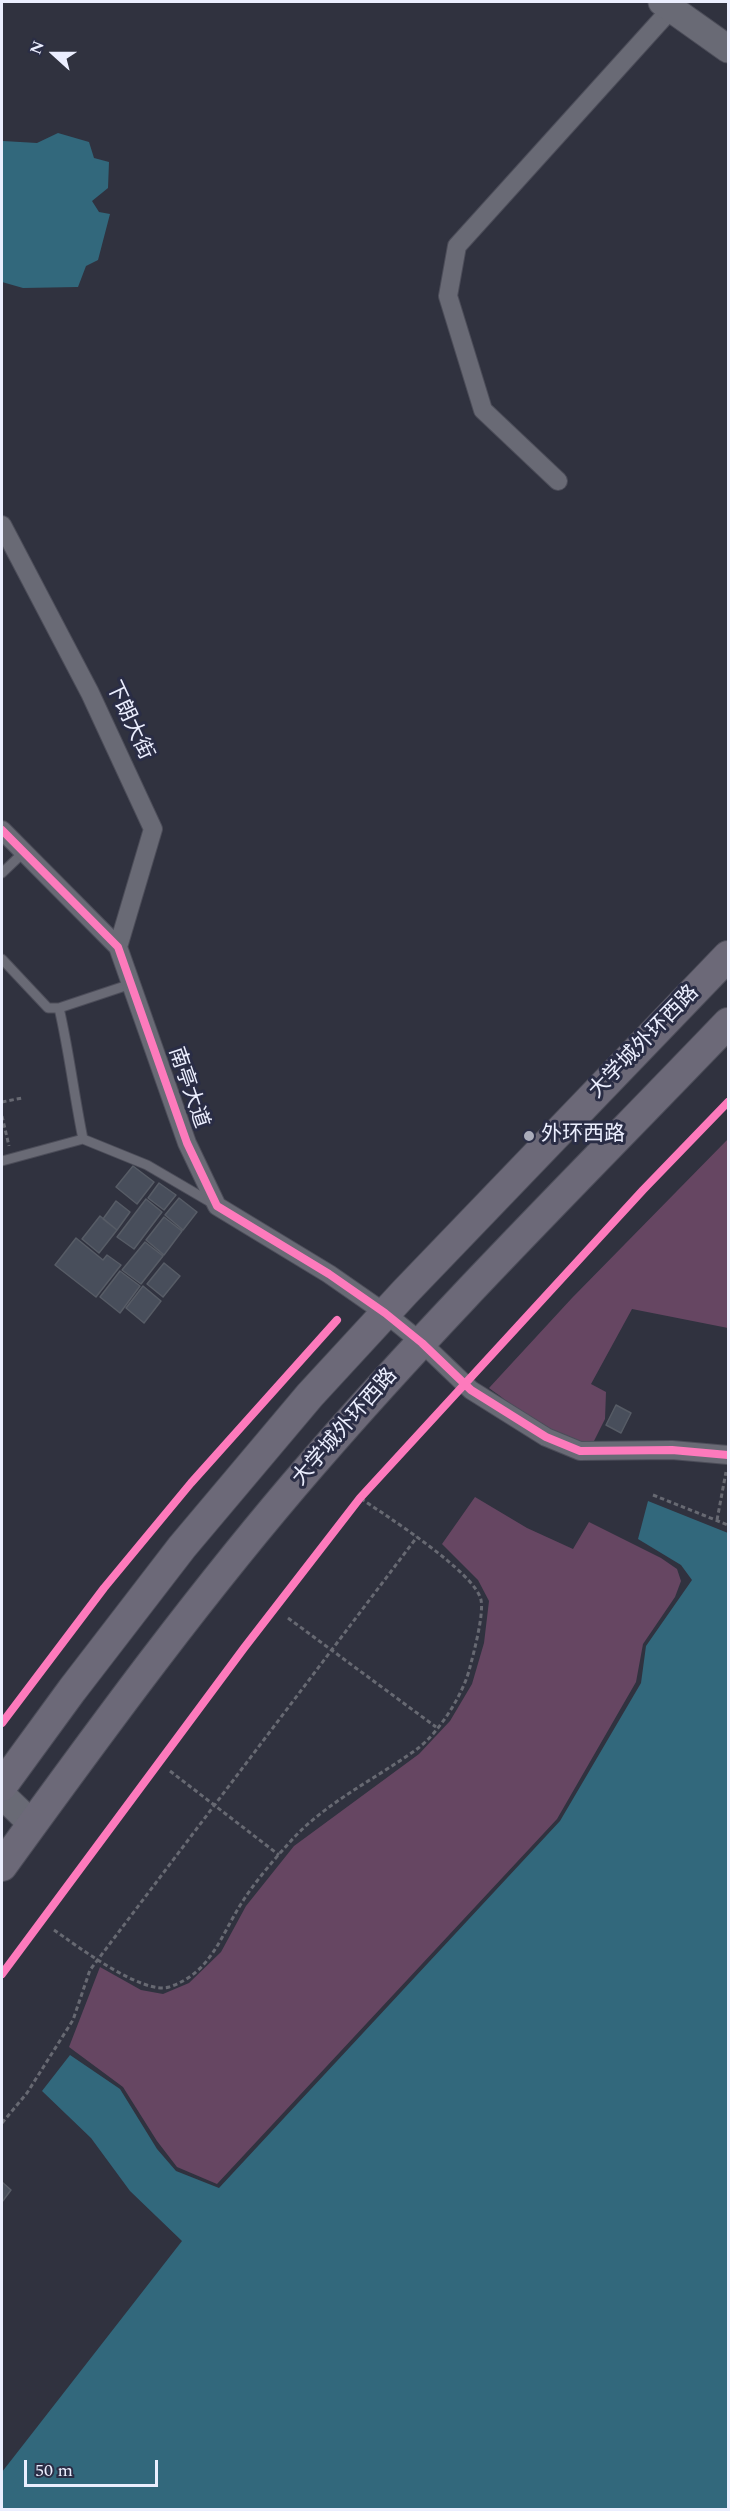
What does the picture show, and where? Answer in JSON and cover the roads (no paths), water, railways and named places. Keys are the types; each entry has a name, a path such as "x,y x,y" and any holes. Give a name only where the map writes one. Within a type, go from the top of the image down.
{"main road":[{"path":"667,5 729,49"},
{"name":"大学城外环西路","path":"2,1786 10,1765 182,1547 310,1395 385,1313 729,956"},
{"name":"大学城外环西路","path":"2,1866 219,1577 318,1458 422,1343 729,1023"},
{"path":"10,1765 16,1768 18,1784 29,1795 44,1797 58,1789"},
{"path":"2,1795 32,1824"},
{"path":"2,1814 32,1824"}],"street":[{"path":"558,481 483,410 448,296 457,246 667,5"},
{"name":"下朗大街","path":"2,525 90,693 153,829 118,947"},
{"name":"南亭大道","path":"2,830 118,947 187,1143 217,1206"},
{"path":"217,1206 329,1274 385,1313 422,1343 471,1390 546,1437 580,1451 672,1450 728,1462"}],"lane":[{"path":"2,873 24,852"},
{"path":"2,959 48,1008 59,1008 131,984"},
{"path":"59,1008 68,1049 72,1089 83,1139"},
{"path":"2,1161 83,1139 147,1165 217,1206"}],"water":[{"path":"58,133 89,142 94,158 109,162 108,188 92,201 99,212 110,214 98,260 86,266 78,287 23,288 2,282 3,141 37,143"},
{"path":"648,1501 728,1533 728,2509 2,2509 2,2472 182,2241 130,2191 91,2138 42,2091 70,2055 120,2089 157,2149 176,2171 219,2188 560,1821 641,1683 646,1646 692,1580 681,1565 638,1539"}],"place":[{"name":"外环西路","path":"529,1136"}]}
